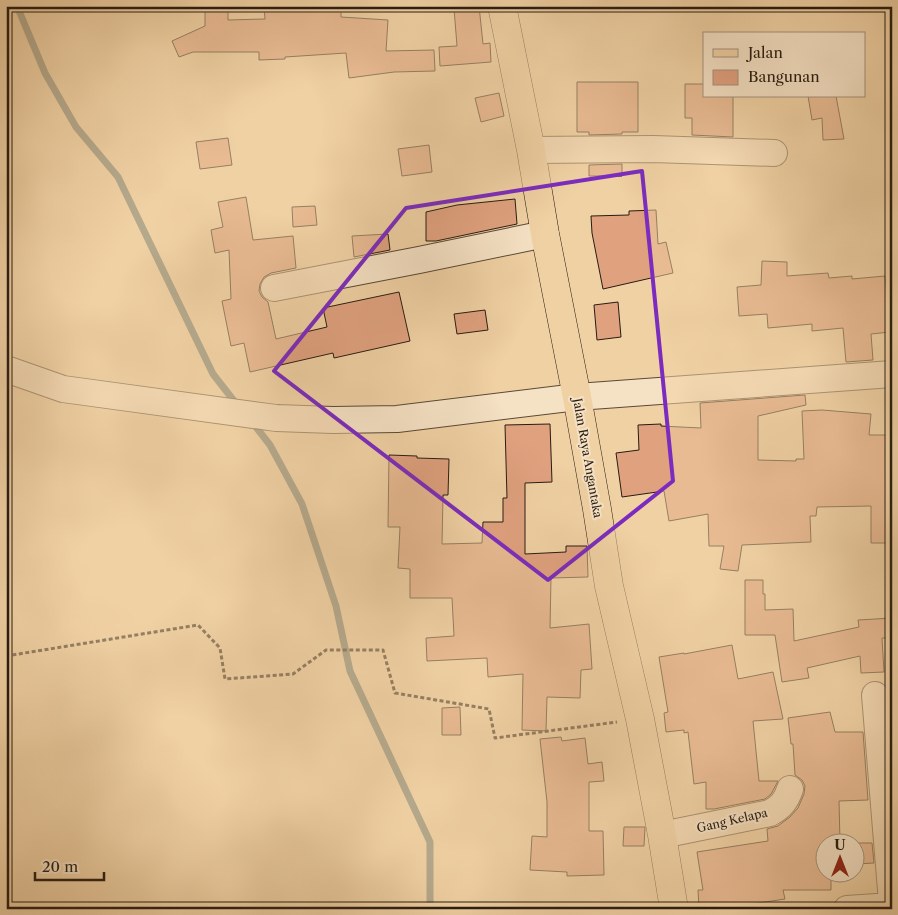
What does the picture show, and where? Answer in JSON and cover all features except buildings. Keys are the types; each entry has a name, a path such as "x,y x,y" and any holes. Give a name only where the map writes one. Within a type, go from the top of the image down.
{"main road":[{"name":"Jalan Raya Angantaka","path":"502,6 532,150 545,234 577,397 609,586 640,720 674,909"}],"street":[{"path":"532,150 653,149 774,153"},
{"path":"274,288 545,234"},
{"path":"6,370 63,389 276,418 333,420 397,419 577,397 892,374"},
{"path":"875,694 892,902"},
{"name":"Gang Kelapa","path":"662,835 770,813 780,807 790,789"},
{"path":"847,909 892,906"}],"path":[{"path":"6,656 198,625 220,648 225,679 293,674 326,650 383,650 395,693 489,709 495,738 640,720"}],"highlighted area":[{"path":"642,171 673,481 548,580 274,371 406,208"}],"waterway":[{"path":"17,6 45,73 76,127 118,177 213,374 238,406"},
{"path":"252,422 270,445 302,504 336,606 350,671 430,842 430,909"}]}
